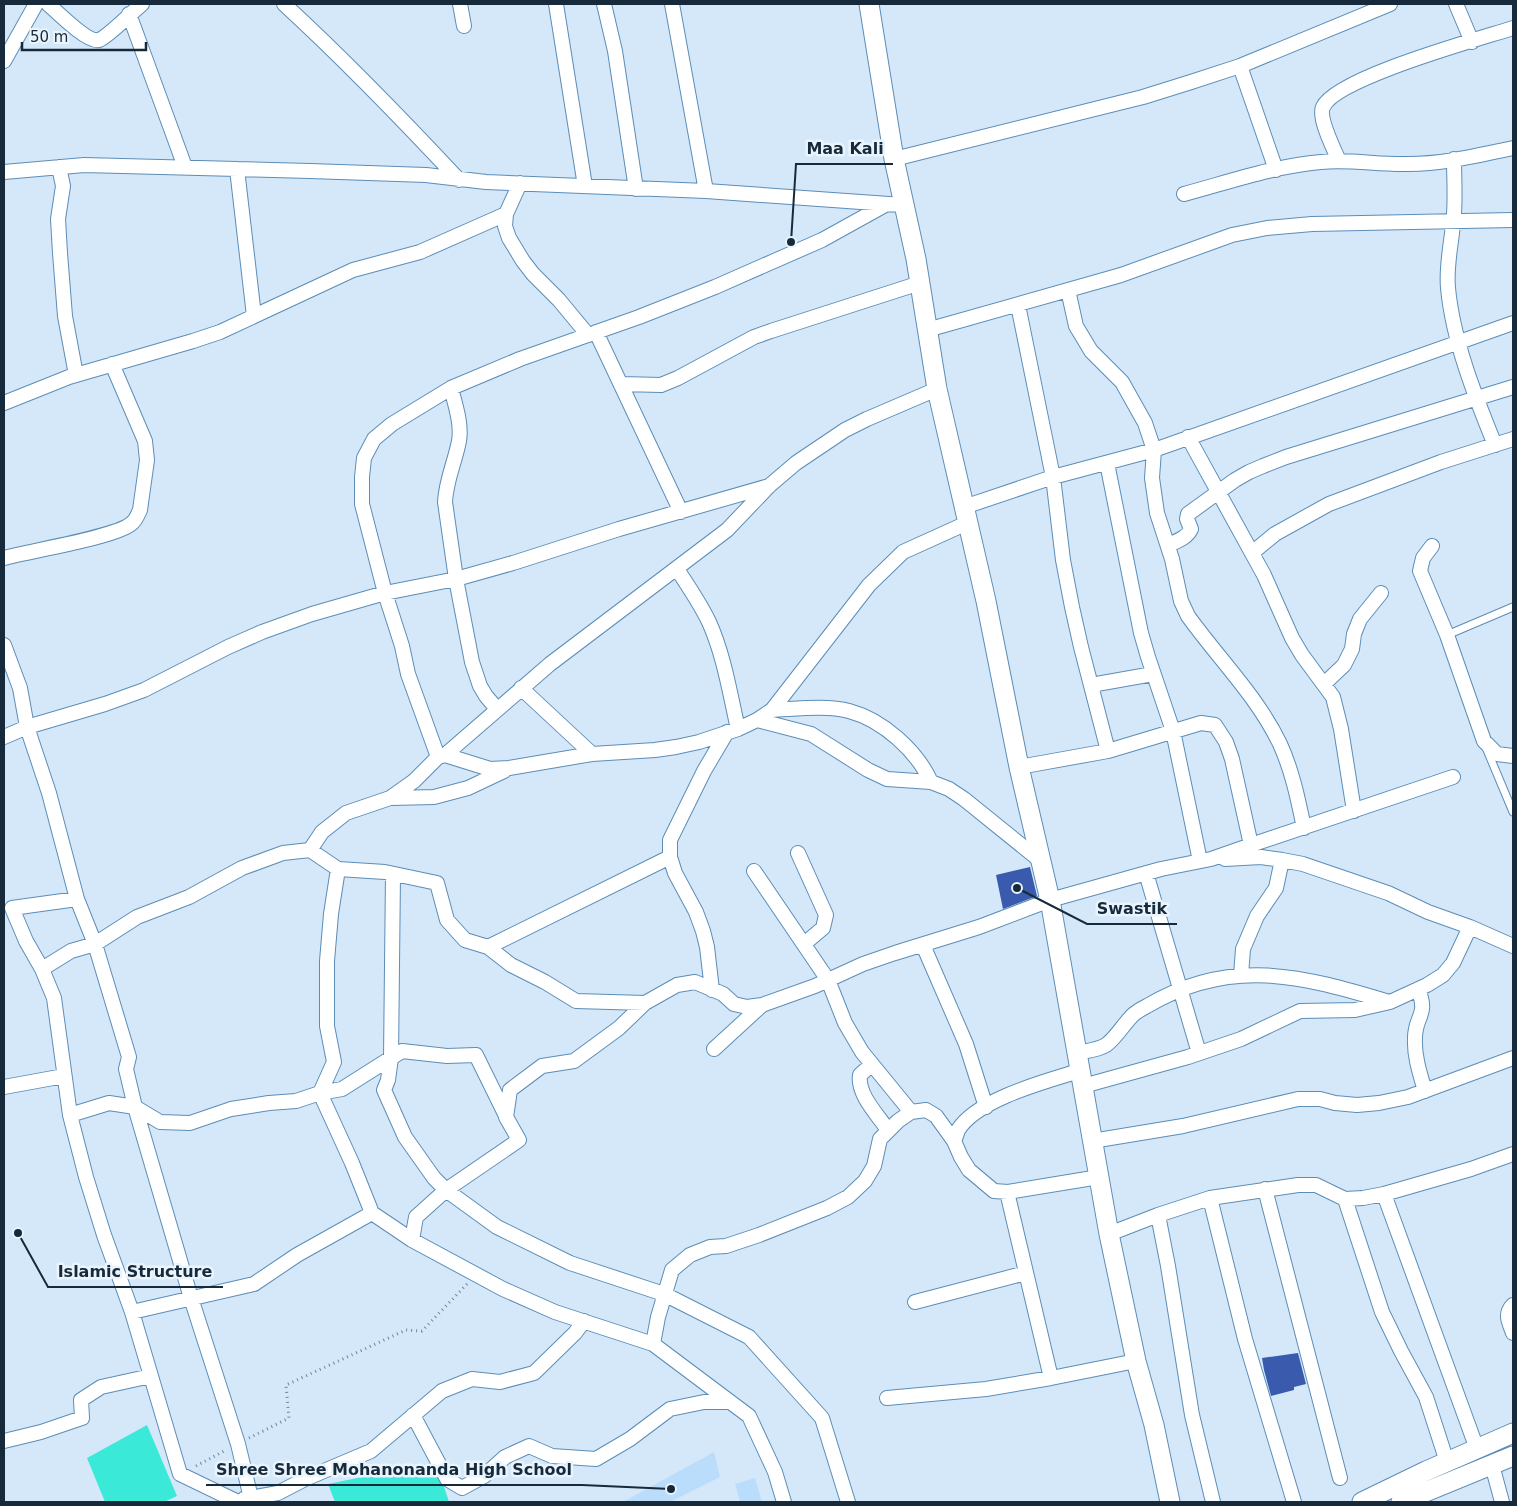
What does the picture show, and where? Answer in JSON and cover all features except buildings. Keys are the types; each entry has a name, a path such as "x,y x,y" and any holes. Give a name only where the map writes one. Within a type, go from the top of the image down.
{"main road":[{"path":"869,4 894,159 895,204 920,283 937,389 986,601 1018,767 1050,900 1109,1234 1136,1361 1154,1424 1170,1502"},
{"path":"1362,1502 1513,1433"},
{"path":"1410,1500 1513,1456"}],"street":[{"path":"4,61 36,4"},
{"path":"48,4 84,35 94,40 99,40 142,4"},
{"path":"284,4 382,97 459,180"},
{"path":"460,4 464,26"},
{"path":"556,4 585,186"},
{"path":"604,4 615,51 636,189"},
{"path":"672,4 706,191"},
{"path":"894,159 1143,97 1240,66 1390,4"},
{"path":"1456,4 1472,42"},
{"path":"129,14 185,167"},
{"path":"1339,161 1322,118 1323,107 1330,98 1363,79 1385,70 1513,28"},
{"path":"1240,66 1276,170"},
{"path":"1184,194 1276,170 1320,162 1406,164 1454,159 1513,148"},
{"path":"1454,159 1454,222 1448,259 1451,305 1459,342 1476,399 1495,445"},
{"path":"4,172 84,165 426,175 459,180 706,191 895,204"},
{"path":"59,167 63,186 58,219 65,316 76,375"},
{"path":"236,169 254,316"},
{"path":"520,183 506,214 505,226 509,238 533,274 592,333 621,384 681,512"},
{"path":"441,756 408,674 402,646 385,593 362,504 364,458 374,439 392,424 451,388 520,359 639,317 775,261 895,204"},
{"path":"4,403 76,375 220,332 353,270 420,252 506,214"},
{"path":"927,330 1150,265 1232,235 1266,228 1312,224 1513,220"},
{"path":"621,384 661,385 771,330 920,283"},
{"path":"1068,290 1076,326 1091,350 1122,382 1144,424 1154,450 1152,478 1157,512 1188,616 1268,721 1291,771 1304,828"},
{"path":"1018,305 1053,477 1064,560 1081,647 1108,751"},
{"path":"441,756 490,769 509,768 592,754 676,747 733,731 757,720 772,710 869,585 889,564 903,552 966,515 1053,477 1154,450 1513,323"},
{"path":"4,558 107,534 131,524 137,516 140,510 147,460 146,441 112,364"},
{"path":"1168,545 1189,534 1191,529 1187,519 1188,514 1249,472 1286,457 1513,387"},
{"path":"451,388 460,429 459,440 445,490 445,502 456,579 475,674 486,696 498,709"},
{"path":"310,850 322,832 346,813 390,798 414,781 550,664 727,530 769,486 796,463 845,430 937,389"},
{"path":"1188,438 1273,593 1292,638 1333,697 1337,710 1354,811"},
{"path":"1252,553 1275,534 1329,504 1441,462 1513,439"},
{"path":"1107,463 1140,625 1153,674 1174,730 1206,860"},
{"path":"4,737 27,727 144,690 228,647 262,632 312,614 385,593 456,579 513,564 619,529 769,486"},
{"path":"1432,546 1424,558 1420,571 1448,635 1484,741 1497,754 1513,756"},
{"path":"677,569 700,604 710,624 720,654 733,731 704,770 670,840 670,857 675,874 696,912 703,931 707,947 712,990"},
{"path":"1324,684 1344,665 1352,649 1354,634 1360,619 1381,593"},
{"path":"4,645 20,688 27,727 49,793 77,899 95,944 129,1057 126,1069 135,1108 191,1298 238,1444 240,1501"},
{"path":"1090,685 1153,674"},
{"path":"521,688 592,754"},
{"path":"772,710 833,708 849,711 866,718 905,744 926,770 931,782"},
{"path":"757,720 812,734 887,780 931,782 949,789 1042,862"},
{"path":"1018,767 1108,751 1201,723 1215,725 1226,742 1232,759 1251,845"},
{"path":"390,798 434,797 468,788 509,768"},
{"path":"506,1117 510,1090 542,1066 574,1061 619,1028 645,1003 677,985 695,982 723,994 734,1004 747,1007 762,1005 828,980 863,964 979,927 1050,900 1146,873 1206,860 1453,778"},
{"path":"42,969 71,952 95,944 137,917 189,897 242,868 283,853 310,850 338,869 393,874 437,883 447,920 465,940 488,947 511,965 545,982 576,1001 645,1003"},
{"path":"798,853 826,915 823,928 804,944"},
{"path":"488,947 670,857"},
{"path":"1206,860 1261,858 1282,860 1335,874 1388,893 1428,912 1470,927 1513,946"},
{"path":"1241,975 1243,948 1257,916 1276,888 1282,860"},
{"path":"338,869 331,914 327,960 327,1026 334,1062 320,1093 352,1162 372,1213 412,1240 503,1289 555,1312 653,1344 749,1416 775,1472 784,1502"},
{"path":"754,871 828,980 845,1023 862,1052 911,1112"},
{"path":"1146,873 1199,1053"},
{"path":"393,874 391,1058 388,1080 384,1090 405,1137 434,1178 446,1190 497,1227 570,1263 664,1294 749,1337 822,1418 848,1502"},
{"path":"77,899 12,908 54,998 70,1115 86,1177 104,1235 132,1312 180,1474 240,1501 278,1492 305,1478 371,1451 442,1391 472,1379 500,1382 534,1373 575,1333 584,1321"},
{"path":"954,1141 959,1129 974,1114 986,1107 1018,1091 1080,1070 1199,1053 1241,1039 1300,1011 1355,1010 1390,1002 1418,990 1443,975 1453,963 1470,927"},
{"path":"922,945 966,1044 986,1107"},
{"path":"1080,1070 1095,1050 1105,1045 1135,1013 1195,983 1241,975 1300,978 1390,1002"},
{"path":"1418,990 1422,1000 1422,1008 1414,1038 1424,1091"},
{"path":"714,1049 762,1005"},
{"path":"70,1115 109,1103 135,1108 160,1122 190,1123 231,1109 269,1102 296,1101 342,1088 402,1051 447,1056 476,1054 519,1140 446,1190 416,1217 412,1240"},
{"path":"1092,1142 1183,1126 1298,1099 1320,1099 1335,1103 1357,1105 1379,1103 1424,1091 1513,1058"},
{"path":"872,1064 860,1075 860,1088 888,1130"},
{"path":"4,1087 64,1076"},
{"path":"653,1344 664,1294 672,1270 690,1255 710,1247 726,1246 759,1235 827,1208 848,1197 865,1181 874,1166 880,1139 898,1121 911,1112 926,1110 936,1116 954,1141 969,1170 994,1192 1007,1192 1099,1176"},
{"path":"1109,1234 1210,1198 1298,1185 1316,1186 1345,1198 1363,1198 1384,1194 1513,1156"},
{"path":"1265,1189 1340,1478"},
{"path":"1007,1192 1051,1378"},
{"path":"1384,1194 1477,1448"},
{"path":"1210,1198 1245,1339 1294,1502"},
{"path":"1345,1198 1382,1312 1400,1351 1426,1397 1447,1462"},
{"path":"132,1312 254,1284 297,1254 372,1213"},
{"path":"1158,1215 1192,1416 1213,1502"},
{"path":"915,1302 1026,1273"},
{"path":"1513,1304 1507,1312 1513,1333"},
{"path":"888,1398 986,1389 1136,1361"},
{"path":"4,1441 41,1432 82,1418 81,1400 101,1387 151,1376"},
{"path":"413,1415 447,1479 462,1488 484,1476 505,1457 529,1446 552,1456 596,1459 630,1439 670,1409 704,1402 730,1402"},
{"path":"1492,1465 1502,1502"}],"lane":[{"path":"1448,635 1513,607"},
{"path":"1484,741 1513,812"}],"path":[{"path":"180,1474 289,1418 286,1385 406,1330 422,1331 476,1274"}],"shaded area":[{"path":"147,1425 177,1496 164,1502 105,1502 87,1458"},
{"path":"714,1452 720,1477 670,1502 623,1502"},
{"path":"436,1462 449,1502 335,1502 328,1484"},
{"path":"755,1478 762,1502 740,1502 735,1484"}],"place":[{"name":"Maa Kali","path":"791,242"},
{"name":"Swastik","path":"1017,888"},
{"name":"Islamic Structure","path":"18,1233"},
{"name":"Shree Shree Mohanonanda High School","path":"671,1489"}]}
